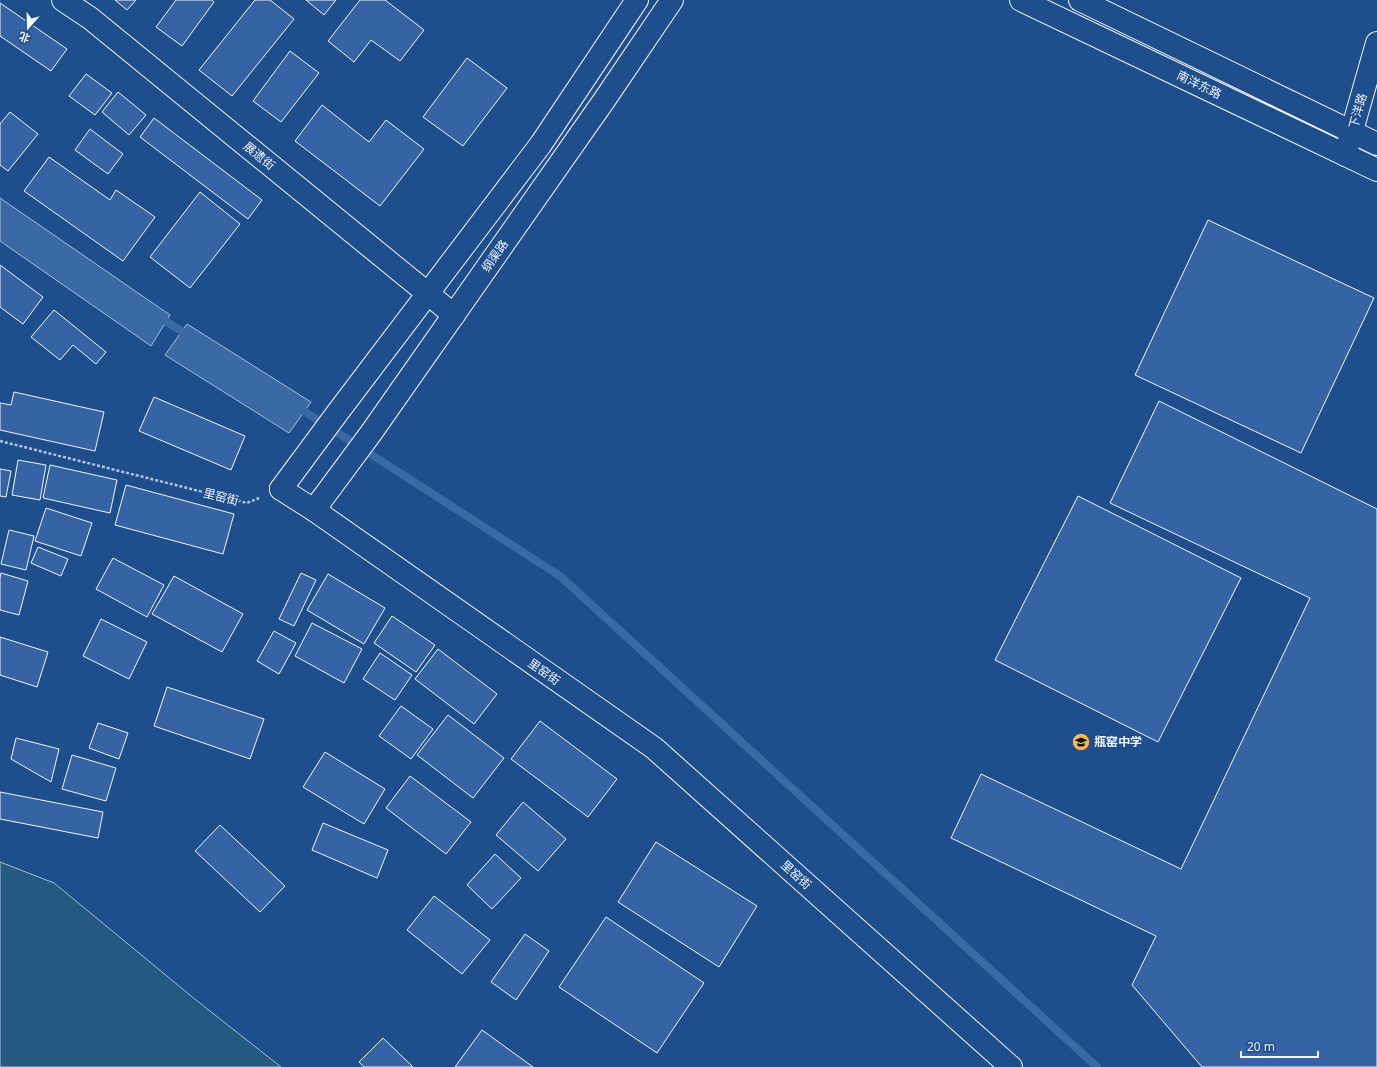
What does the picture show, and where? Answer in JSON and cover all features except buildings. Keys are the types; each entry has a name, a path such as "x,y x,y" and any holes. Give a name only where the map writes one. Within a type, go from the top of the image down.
{"street":[{"name":"展遗街","path":"62,0 90,18 454,315"},
{"path":"281,489 316,440 541,144 637,0"},
{"name":"纲渠路","path":"314,510 371,433 606,99 672,0"},
{"name":"南洋东路","path":"1021,0 1377,170"},
{"name":"南洋东路","path":"1080,0 1377,144"},
{"name":"下洋路","path":"1345,155 1377,43"},
{"name":"里窑街","path":"281,489 314,510 654,748 1011,1067"}],"path":[{"name":"里窑街","path":"0,440 247,503 281,489"}],"shaded area":[{"path":"0,198 170,315 151,346 0,241"},
{"path":"187,324 311,402 289,433 165,355"},
{"path":"0,862 54,883 196,1000 281,1067 0,1067"}],"waterway":[{"path":"157,316 191,337"},
{"path":"296,406 560,576 1097,1067"}],"place":[{"name":"瓶窑中学","path":"1081,742"}]}
